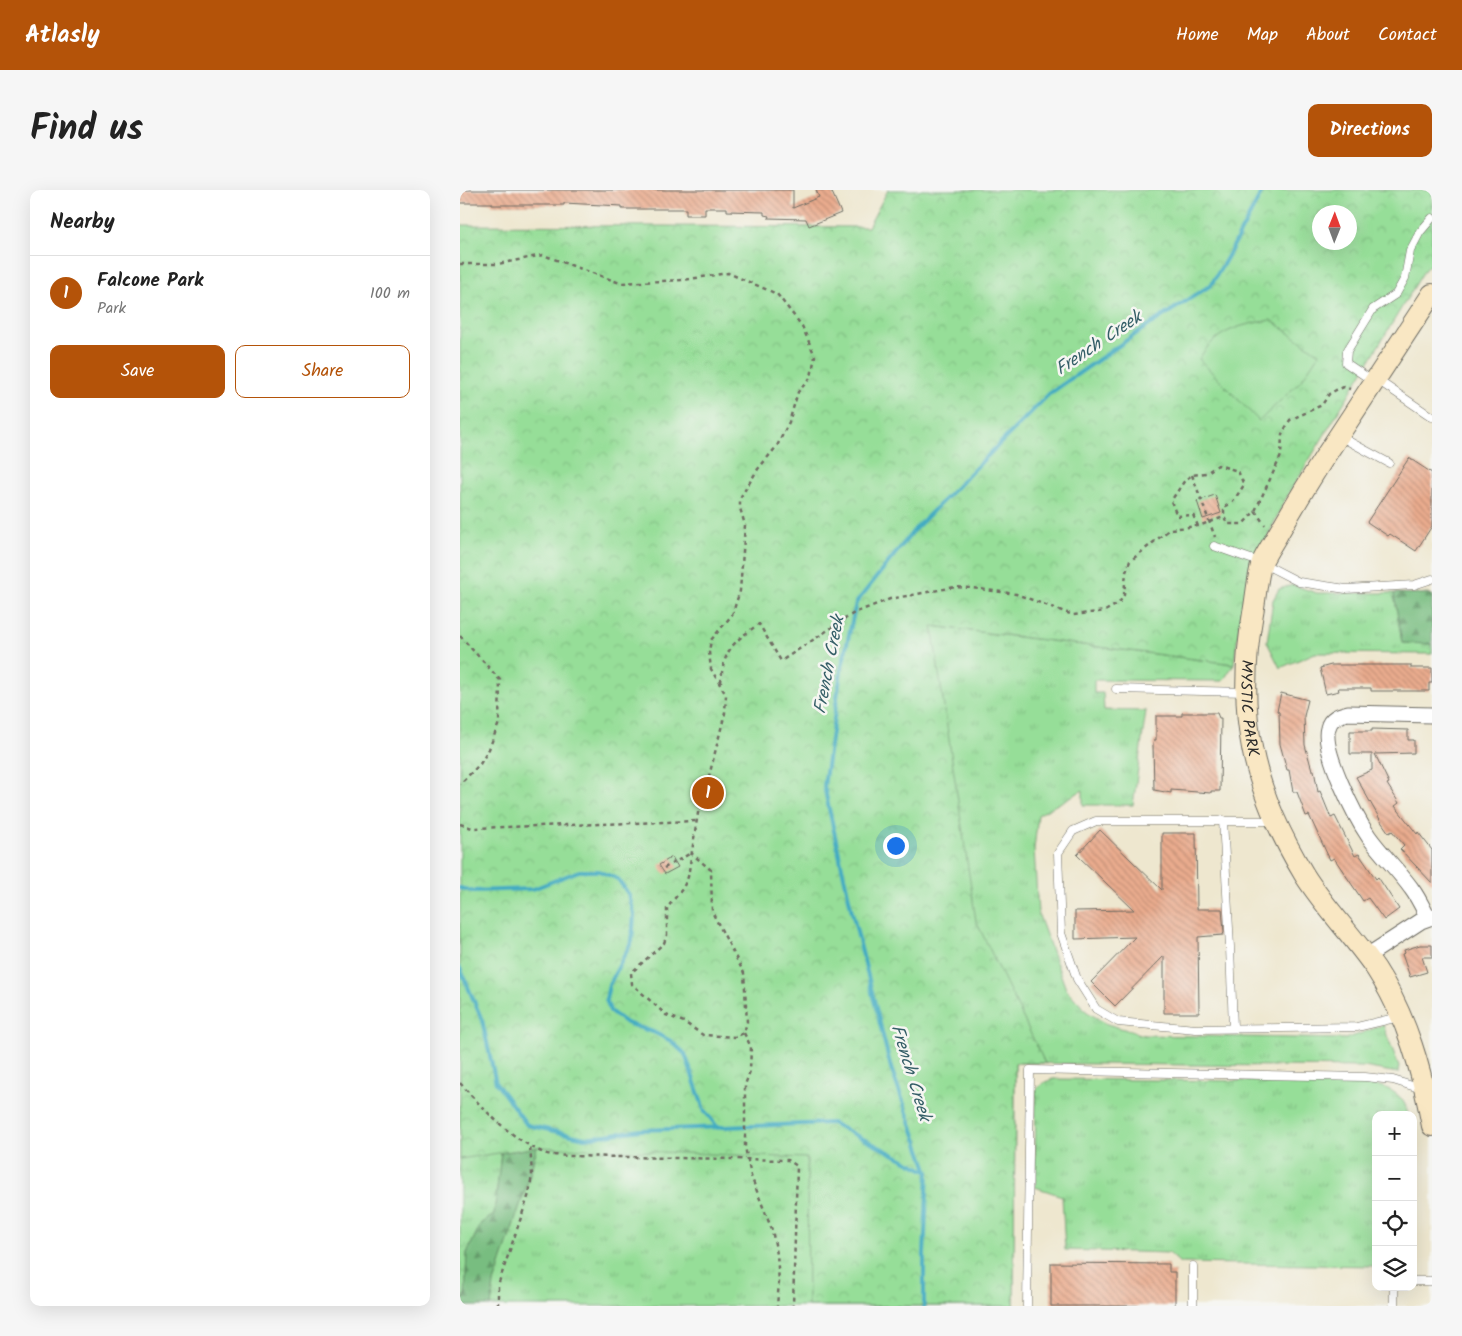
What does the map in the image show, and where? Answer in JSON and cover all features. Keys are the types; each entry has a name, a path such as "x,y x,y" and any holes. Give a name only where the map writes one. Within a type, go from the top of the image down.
{"street":[{"name":"MYSTIC PARK","path":"1432,294 1303,490 1262,562 1249,636 1246,672 1250,736 1260,782 1275,821 1307,879 1377,970 1411,1039 1425,1090 1432,1126"},
{"path":"1367,956 1430,917 1412,889 1370,838 1354,811 1338,776 1326,736 1330,722 1341,714 1432,714"}],"lane":[{"path":"1432,218 1420,232 1410,251 1405,278 1396,294 1373,309 1347,351 1346,363 1432,416"},
{"path":"1339,436 1388,463"},
{"path":"1214,546 1262,562 1299,582 1346,589 1414,585 1432,579"},
{"path":"1116,690 1246,692"},
{"path":"1223,820 1233,1028"},
{"path":"1275,821 1096,821 1072,831 1058,853 1061,934 1077,979 1096,1009 1118,1022 1196,1028 1357,1027 1401,1017"},
{"path":"1027,1306 1030,1070 1365,1078 1393,1080 1425,1090"},
{"path":"1193,1266 1193,1306"},
{"path":"1417,1281 1432,1281"},
{"path":"1394,1291 1394,1306"}],"path":[{"path":"460,264 498,264 543,255 620,283 683,280 728,273 777,294 802,326 815,356 811,377 798,392 789,422 776,446 758,469 740,498 740,508 745,525 740,591 732,616 711,640 709,652 711,669 726,695 725,713 696,821 688,877 683,888 668,908 667,935 664,943 631,973 632,984 666,1015 684,1022 702,1035 735,1037 744,1033"},
{"path":"1198,526 1193,515 1177,516 1171,501 1185,480 1192,475 1206,472 1218,465 1238,471 1244,485 1232,503 1224,507 1224,517 1228,524 1243,524 1255,511 1281,456 1282,434 1290,420 1322,405 1329,394 1336,390 1344,387 1352,389"},
{"path":"1192,475 1216,534 1214,546"},
{"path":"1255,511 1266,525"},
{"path":"721,684 722,670 729,648 739,638 759,624 781,661 854,614 890,599 955,587 1016,594 1073,615 1105,611 1119,603 1124,594 1126,572 1130,562 1170,529 1198,526 1224,517"},
{"path":"460,636 500,680 499,723 489,749 480,764 460,784"},
{"path":"460,824 472,828 696,821"},
{"path":"664,868 692,853"},
{"path":"692,853 711,870 712,912 744,974 747,1022 744,1033 751,1047 750,1071 745,1085 745,1148 751,1176 772,1230 776,1246 779,1282 777,1306"},
{"path":"460,1083 489,1116 546,1154 788,1160 797,1166 793,1306"},
{"path":"498,1306 498,1285 529,1194 532,1174 530,1145"}],"green space":[{"path":"888,190 1432,190 1432,263 1425,269 1285,500 1265,543 1249,587 1241,617 1234,664 932,626 976,921 1045,1063 1015,1063 1014,1306 808,1306 807,1158 537,1147 460,1159 460,225 868,227"},
{"path":"1271,320 1319,354 1301,381 1259,421 1199,359 1213,341 1230,330"},
{"path":"1293,585 1317,593 1394,593 1402,643 1432,644 1432,654 1315,653 1280,668 1267,642 1273,600 1279,589"},
{"path":"1394,593 1430,594 1432,596 1432,644 1402,643"},
{"path":"932,626 1234,664 1223,681 1094,680 1094,693 1103,693 1104,710 1146,711 1133,805 1083,805 1083,790 1038,815 1034,849 1038,913 1066,989 1087,1012 1107,1024 1144,1035 1346,1039 1383,1025 1399,1066 1398,1073 1364,1067 1015,1063 1014,1306 491,1306 494,1283 528,1181 537,1147 501,1153 494,1215 481,1224 467,1253 465,1300 460,1298 460,931"},
{"path":"1053,1079 1346,1082 1375,1085 1393,1092 1400,1097 1407,1111 1372,1111 1372,1266 1180,1263 1169,1253 1065,1250 1062,1196 1035,1187 1036,1089"},
{"path":"537,1147 528,1181 494,1283 491,1306 460,1306 460,1298 465,1299 467,1253 481,1223 494,1215 501,1153"}],"building":[{"path":"460,190 793,190 793,208 819,197 816,190 831,190 841,213 809,226 806,219 768,218 769,216 764,215 764,212 727,211 727,208 705,208 705,215 686,215 686,209 622,209 622,206 564,203 564,205 492,205 492,203 460,203"},
{"path":"1409,458 1432,473 1432,526 1416,551 1367,522"},
{"path":"1215,495 1221,513 1203,519 1197,501"},
{"path":"1331,665 1411,665 1411,668 1432,668 1432,683 1429,683 1429,691 1371,691 1371,688 1338,688 1339,691 1326,694 1320,668"},
{"path":"1281,693 1308,700 1304,716 1305,745 1312,770 1314,770 1318,792 1320,791 1331,818 1335,816 1355,856 1359,854 1376,879 1378,877 1399,909 1384,920 1368,898 1363,901 1334,858 1330,860 1309,815 1306,816 1297,792 1293,792 1289,770 1287,770 1280,744 1279,712 1277,711"},
{"path":"1182,713 1217,713 1219,718 1221,718 1220,791 1211,791 1211,793 1171,790 1171,793 1154,790 1153,744 1154,740 1156,740 1156,716 1182,716"},
{"path":"1372,729 1408,730 1408,740 1414,740 1414,753 1375,754 1389,783 1387,784 1399,803 1395,806 1432,850 1432,883 1400,849 1404,845 1392,831 1389,833 1356,777 1372,770 1372,754 1350,754 1350,731 1372,731"},
{"path":"1100,830 1162,890 1162,833 1196,833 1197,909 1222,909 1224,932 1223,935 1198,937 1199,1013 1164,1013 1164,956 1115,1006 1091,982 1135,937 1075,939 1075,911 1134,910 1077,855"},
{"path":"672,857 678,867 665,874 659,865"},
{"path":"1420,945 1432,945 1432,957 1422,957 1427,972 1410,977 1402,954 1405,953 1404,950"},
{"path":"1051,1263 1169,1264 1169,1272 1175,1272 1175,1306 1051,1306"}],"waterway":[{"name":"French Creek","path":"924,1306 924,1255 928,1172 891,1068 851,908 824,786 841,671 856,603 915,529 1049,394 1211,285 1263,190"},
{"path":"460,888 472,891 533,889 579,871 599,871 618,879 629,895 634,914 632,941 609,985 606,999 610,1011 626,1023 653,1032 671,1041 685,1054 704,1110 718,1128"},
{"path":"460,968 482,1020 496,1083 527,1125 585,1138 641,1130 832,1123 928,1172"}],"place":[{"name":"Falcone Park","path":"708,793"}]}
